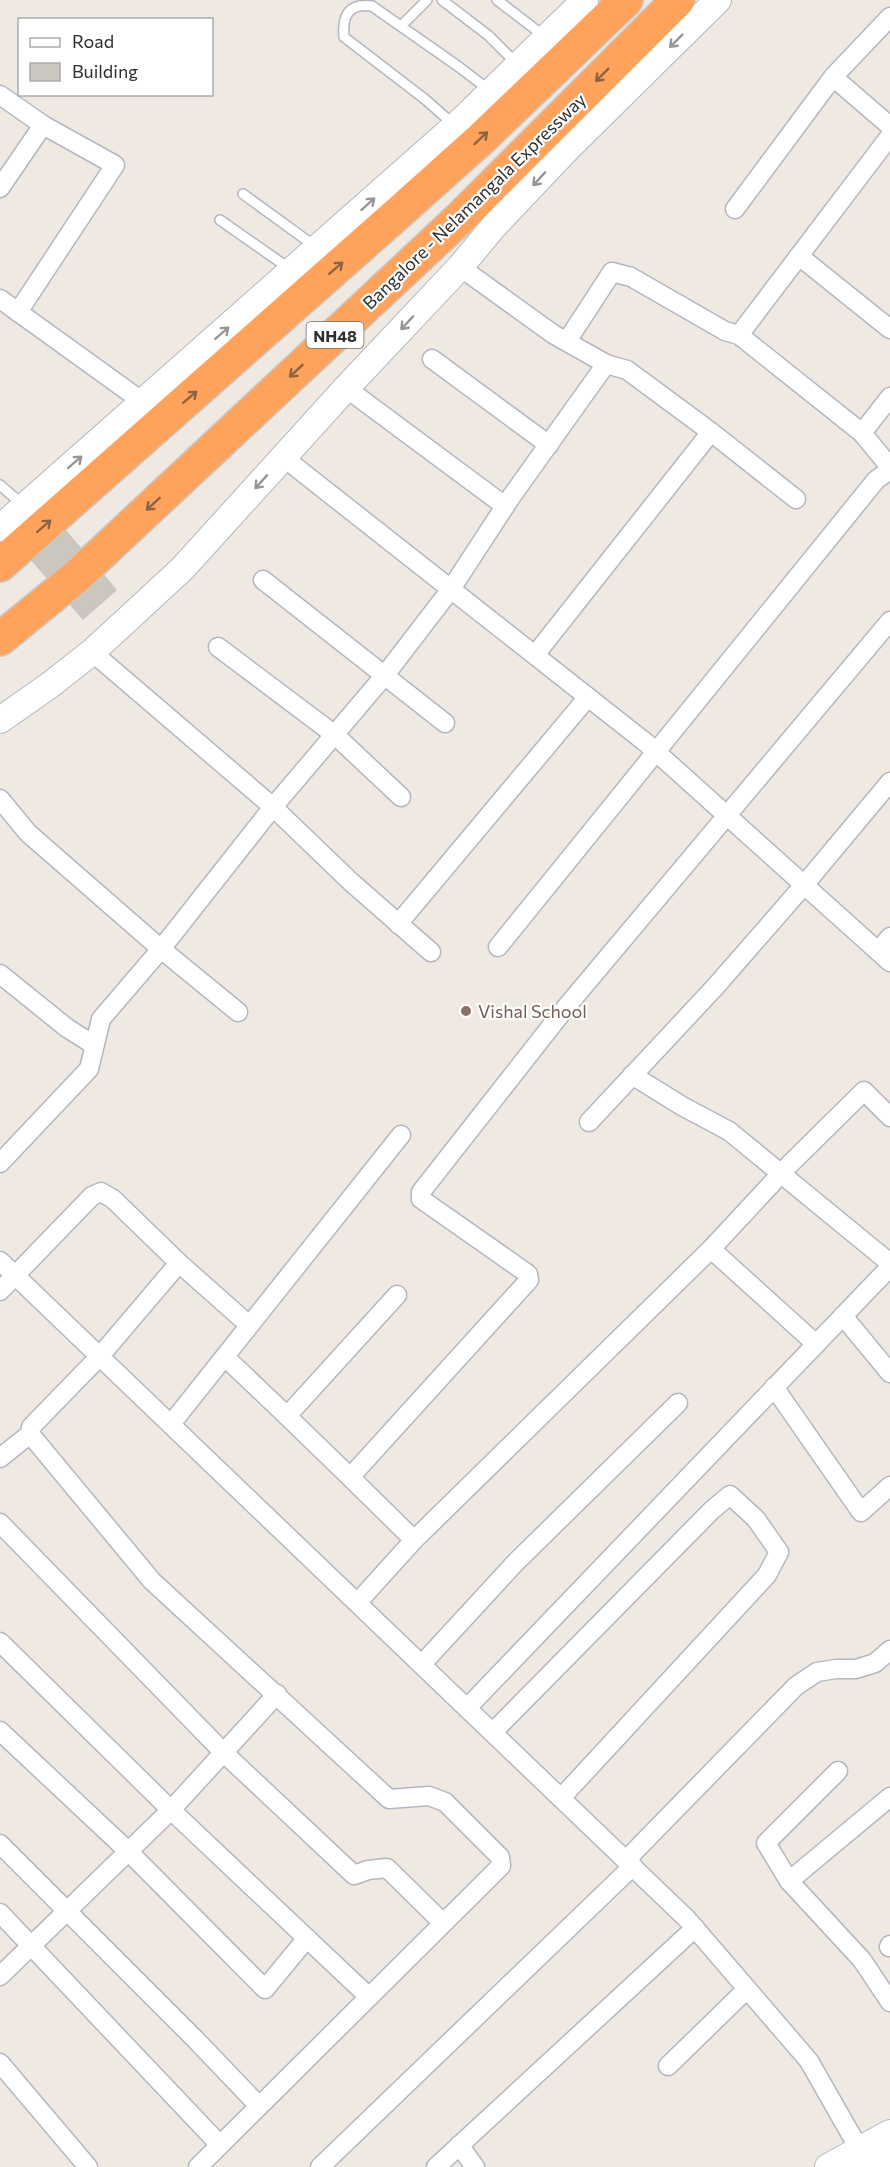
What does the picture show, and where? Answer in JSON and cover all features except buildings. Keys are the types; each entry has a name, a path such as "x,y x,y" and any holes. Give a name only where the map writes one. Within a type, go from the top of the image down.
{"highway":[{"name":"NH48","path":"0,565 482,138 626,0"},
{"name":"Bangalore - Nelamangala Expressway","path":"0,639 76,577 450,227 678,0"}],"street":[{"path":"0,528 455,126 585,0"},
{"path":"0,720 92,652 182,569 567,148 718,0"},
{"path":"735,209 833,77 890,17"},
{"path":"833,77 890,126"},
{"path":"0,95 43,125 115,165 18,312"},
{"path":"0,188 43,125"},
{"path":"738,335 890,136"},
{"path":"799,256 890,329"},
{"path":"460,267 553,334 606,364 627,370 796,499"},
{"path":"498,947 876,480 890,469 862,433 738,335 725,331 631,277 612,272 567,341"},
{"path":"0,299 143,402"},
{"path":"432,359 549,445"},
{"path":"0,1163 89,1069 101,1019 161,949 273,807 385,675 451,589 505,506 606,364"},
{"path":"346,388 505,506"},
{"path":"862,433 890,397"},
{"path":"535,656 711,432"},
{"path":"283,457 657,753 804,885 886,950"},
{"path":"263,580 445,723"},
{"path":"353,1480 353,1474 529,1280 528,1274 421,1199 421,1192 567,1006 890,621"},
{"path":"218,647 335,735 401,797"},
{"path":"92,652 273,807 351,882 431,952"},
{"path":"398,924 588,697"},
{"path":"589,1122 716,986 890,782"},
{"path":"0,799 28,833 161,949 238,1012"},
{"path":"0,974 67,1028 94,1045"},
{"path":"467,1708 890,1265 729,1131 682,1106 632,1075"},
{"path":"358,1602 414,1540 711,1249 782,1173 864,1091 890,1117"},
{"path":"171,1424 401,1135"},
{"path":"0,1291 92,1196 101,1192 113,1198 179,1263 249,1326"},
{"path":"711,1249 816,1344"},
{"path":"0,1261 358,1602 695,1928 809,2061 864,2162"},
{"path":"0,1458 30,1434 32,1428 100,1356 179,1263"},
{"path":"287,1416 397,1295"},
{"path":"843,1316 890,1373"},
{"path":"225,1357 414,1540"},
{"path":"774,1387 861,1512 890,1486"},
{"path":"422,1664 515,1563 678,1404"},
{"path":"30,1434 152,1581 388,1799 429,1796 445,1802 500,1857 501,1866 198,2167"},
{"path":"493,1732 712,1510 730,1495 756,1518 779,1552 766,1575 561,1798"},
{"path":"0,1523 224,1753 354,1875 368,1870 387,1868 443,1923"},
{"path":"0,1642 171,1810 369,1997"},
{"path":"320,2167 629,1863 796,1686 817,1672 856,1669 875,1663 890,1650"},
{"path":"0,1976 171,1810 276,1694"},
{"path":"0,1731 129,1852 265,1989 308,1938"},
{"path":"838,1771 766,1843 789,1881 862,1960 890,2002"},
{"path":"789,1881 890,1797"},
{"path":"0,1844 259,2106"},
{"path":"0,1913 220,2145"},
{"path":"436,2167 695,1928"},
{"path":"668,2066 747,1989"},
{"path":"0,2063 88,2167"},
{"path":"864,2162 890,2133"},
{"path":"459,2145 475,2167"},
{"path":"828,2167 890,2156"}],"lane":[{"path":"401,26 427,0"},
{"path":"442,0 489,36 518,65"},
{"path":"497,0 546,38"},
{"path":"455,126 426,100 344,37 342,24 349,11 360,4 372,6 491,92"},
{"path":"243,194 318,249"},
{"path":"220,220 292,271"},
{"path":"0,485 24,506"}],"place":[{"name":"Vishal School","path":"466,1011"}]}
